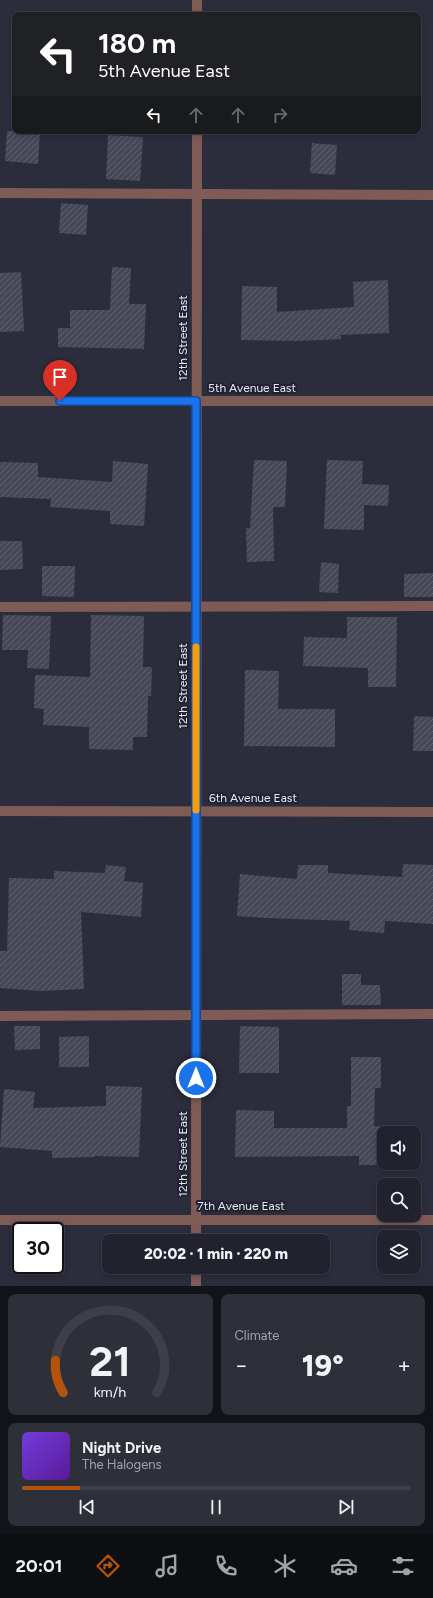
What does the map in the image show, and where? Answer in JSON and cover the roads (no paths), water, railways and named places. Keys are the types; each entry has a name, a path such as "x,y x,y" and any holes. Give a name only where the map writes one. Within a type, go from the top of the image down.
{"street":[{"path":"197,0 197,12"},
{"name":"12th Street East","path":"196,1234 197,134"},
{"path":"0,193 433,195"},
{"name":"5th Avenue East","path":"0,401 433,401"},
{"path":"0,607 433,606"},
{"name":"6th Avenue East","path":"0,810 433,812"},
{"path":"0,1016 433,1014"},
{"name":"7th Avenue East","path":"0,1220 433,1220"},
{"path":"196,1274 196,1286"}]}
